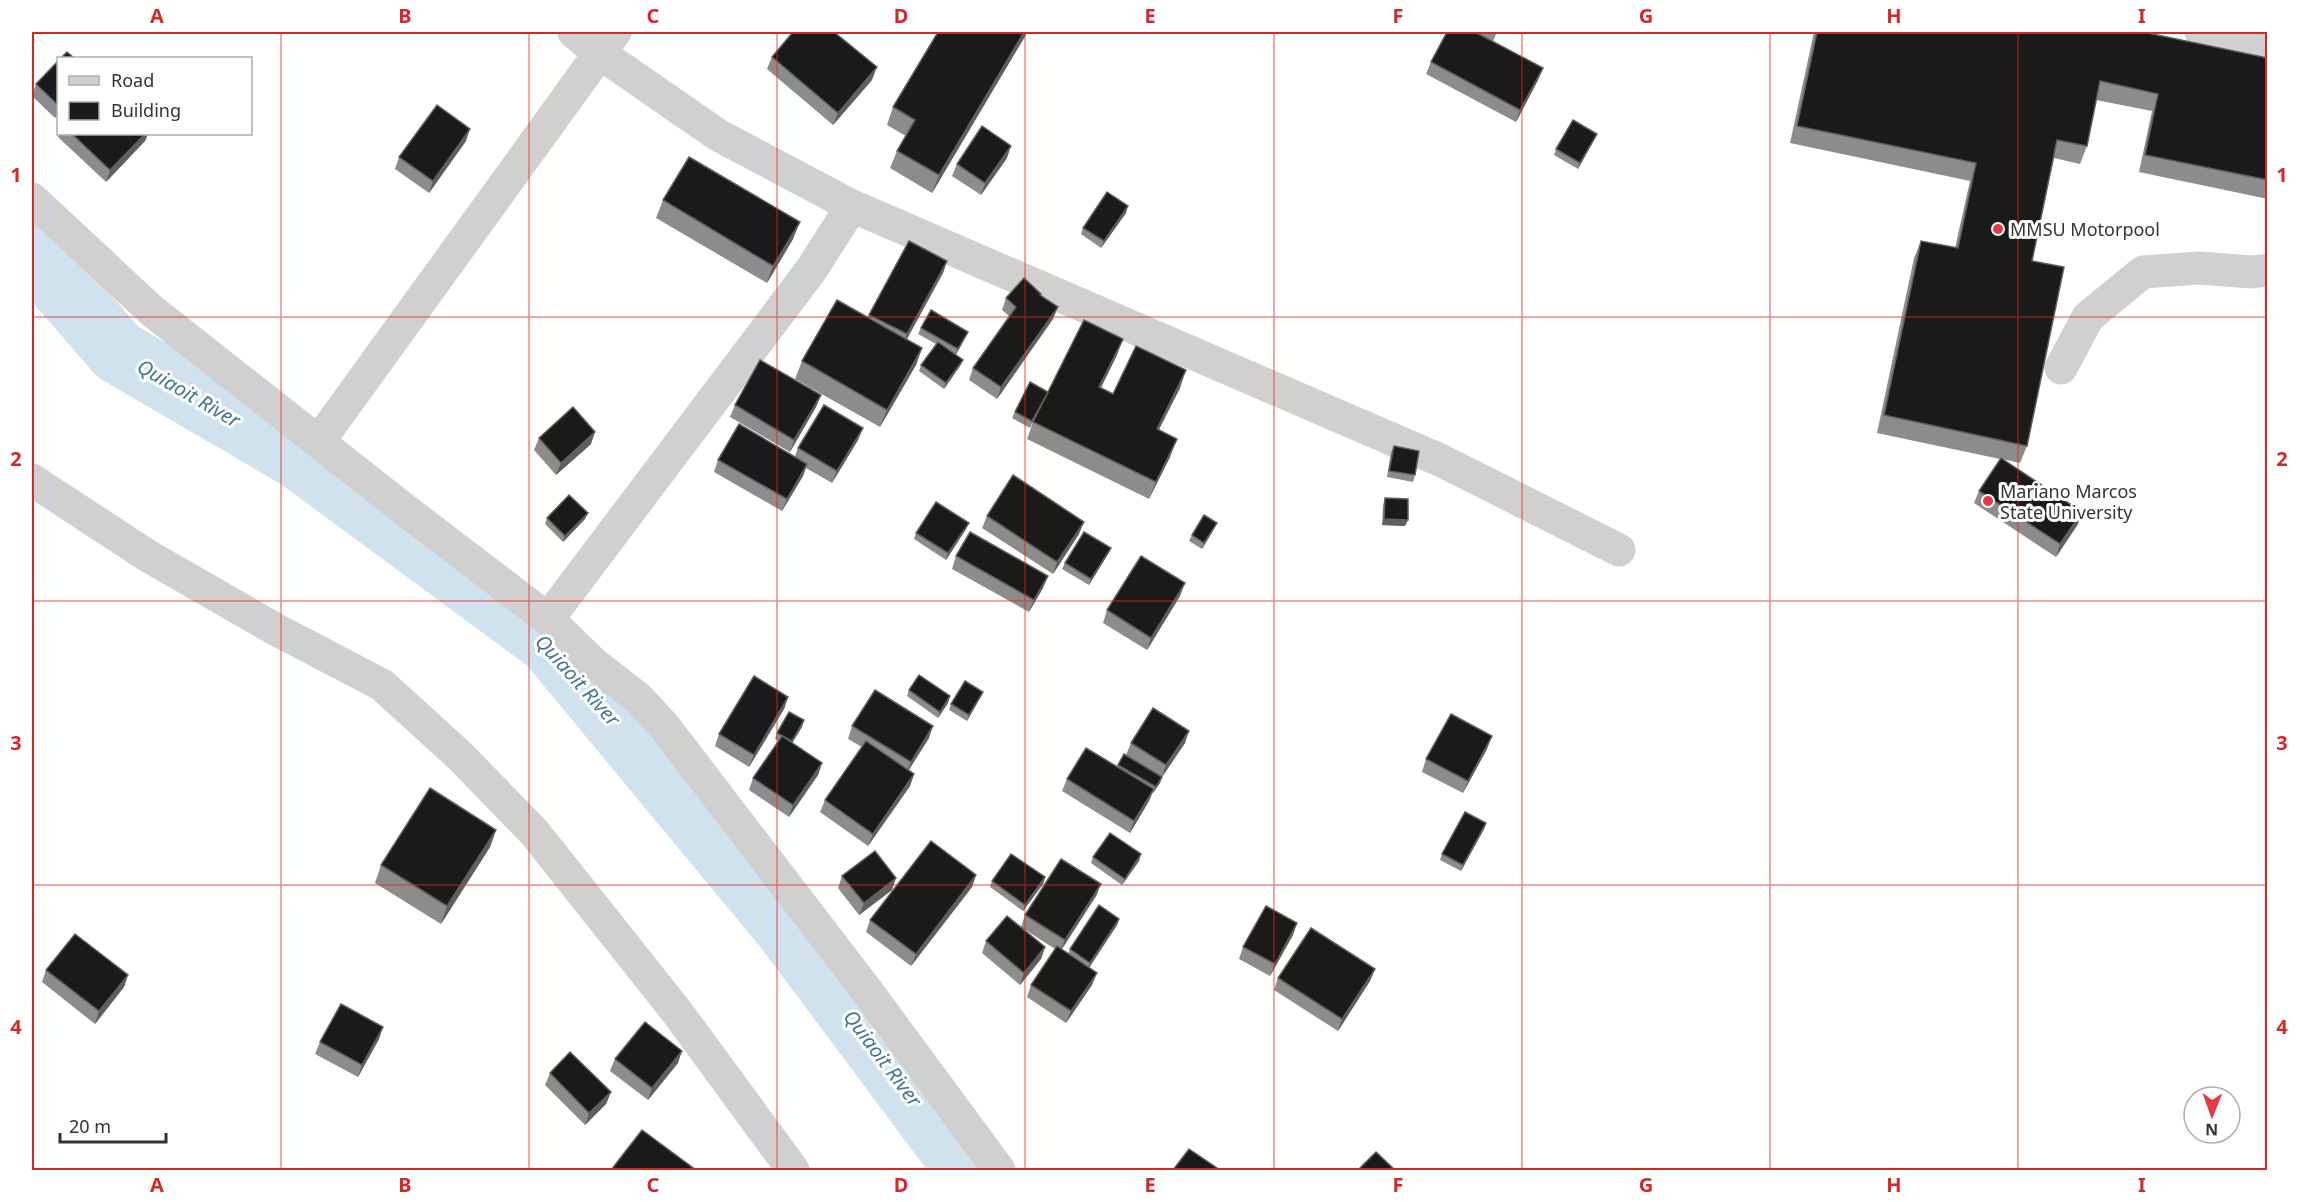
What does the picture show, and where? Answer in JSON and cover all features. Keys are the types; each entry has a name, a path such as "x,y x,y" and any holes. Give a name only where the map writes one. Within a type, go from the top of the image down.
{"street":[{"path":"2201,32 2268,49"},
{"path":"319,441 596,38 718,135 852,206 1440,460 1619,549"},
{"path":"32,199 152,310 548,619 593,663 638,698 664,726 867,991 999,1170"},
{"path":"548,619 811,270 852,206"},
{"path":"2061,368 2088,317 2143,272 2199,268 2252,272 2268,270"},
{"path":"32,480 148,556 275,629 382,685 460,756 534,832 677,1012 794,1170"}],"building":[{"path":"793,32 834,32 877,67 838,113 772,57"},
{"path":"938,32 1024,32 939,175 897,151 915,120 893,107"},
{"path":"1447,32 1475,32 1543,68 1520,110 1431,62"},
{"name":"MMSU Motorpool","path":"1817,32 2143,32 2268,58 2268,180 2145,155 2158,94 2100,81 2087,146 2057,140 2032,261 2064,267 2027,446 1884,415 1921,241 1958,248 1976,163 1797,126"},
{"path":"67,52 73,57 62,57"},
{"path":"57,62 57,104 36,84"},
{"path":"437,105 470,129 433,181 399,157"},
{"path":"1573,120 1597,134 1580,163 1556,149"},
{"path":"982,126 1011,146 985,183 957,164"},
{"path":"73,135 144,135 110,170"},
{"path":"689,157 800,222 773,266 663,200"},
{"path":"1107,192 1128,206 1104,241 1083,228"},
{"path":"909,241 947,261 907,334 869,315"},
{"path":"1024,278 1040,295 1058,307 1001,387 973,368 1016,307 1006,298"},
{"path":"837,300 922,348 887,410 802,361"},
{"path":"931,310 968,332 958,349 921,328"},
{"path":"1084,320 1123,339 1099,387 1113,394 1136,346 1186,370 1157,429 1177,439 1156,482 1033,422"},
{"path":"938,342 963,360 946,383 921,365"},
{"path":"760,360 821,395 794,440 735,405"},
{"path":"1030,382 1048,392 1032,421 1015,412"},
{"path":"824,405 863,428 837,471 798,448"},
{"path":"573,407 595,432 561,463 539,438"},
{"path":"739,424 807,464 787,499 718,460"},
{"path":"1394,446 1419,451 1415,475 1389,471"},
{"path":"2001,458 2082,512 2060,544 1979,491"},
{"path":"1013,475 1084,522 1057,562 987,516"},
{"path":"569,495 588,513 565,536 547,518"},
{"path":"1385,498 1408,499 1408,520 1384,519"},
{"path":"936,502 969,523 948,553 916,533"},
{"path":"1204,515 1217,523 1204,543 1192,535"},
{"path":"970,532 1048,576 1034,600 956,556"},
{"path":"1084,532 1111,548 1091,579 1065,563"},
{"path":"1141,556 1185,583 1151,638 1107,610"},
{"path":"919,675 950,696 940,712 909,690"},
{"path":"754,676 788,697 754,755 719,734"},
{"path":"965,681 983,692 969,715 951,704"},
{"path":"875,690 933,726 911,762 852,726"},
{"path":"1153,708 1189,731 1166,765 1131,743"},
{"path":"789,712 804,720 792,741 777,733"},
{"path":"1451,714 1492,736 1468,781 1426,759"},
{"path":"782,736 822,763 793,805 753,778"},
{"path":"866,741 914,774 873,834 825,800"},
{"path":"1086,748 1154,789 1134,821 1067,779"},
{"path":"1124,754 1162,777 1156,787 1118,765"},
{"path":"430,788 496,830 447,906 381,865"},
{"path":"1465,812 1486,823 1463,865 1442,854"},
{"path":"1110,833 1141,854 1125,879 1093,857"},
{"path":"931,841 976,875 916,954 870,920"},
{"path":"875,851 896,878 864,903 842,876"},
{"path":"1011,854 1045,877 1025,905 992,881"},
{"path":"1061,859 1101,884 1065,940 1025,915"},
{"path":"1099,905 1119,919 1090,963 1070,949"},
{"path":"1266,906 1297,923 1275,964 1243,947"},
{"path":"1007,916 1045,947 1024,973 986,941"},
{"path":"1311,928 1375,969 1342,1019 1278,978"},
{"path":"75,934 128,975 99,1011 46,970"},
{"path":"1057,946 1097,973 1071,1011 1031,985"},
{"path":"341,1004 383,1027 362,1065 320,1042"},
{"path":"645,1022 682,1051 652,1088 615,1059"},
{"path":"570,1052 611,1092 589,1113 550,1073"},
{"path":"642,1130 696,1170 611,1170"},
{"path":"1189,1149 1220,1170 1173,1170"},
{"path":"1376,1152 1395,1170 1358,1170"}],"waterway":[{"name":"Quiaoit River","path":"32,253 118,352 298,457 549,642 787,929 967,1170"}],"place":[{"name":"MMSU Motorpool","path":"1998,229"},
{"name":"Mariano Marcos State University","path":"1988,501"}]}
